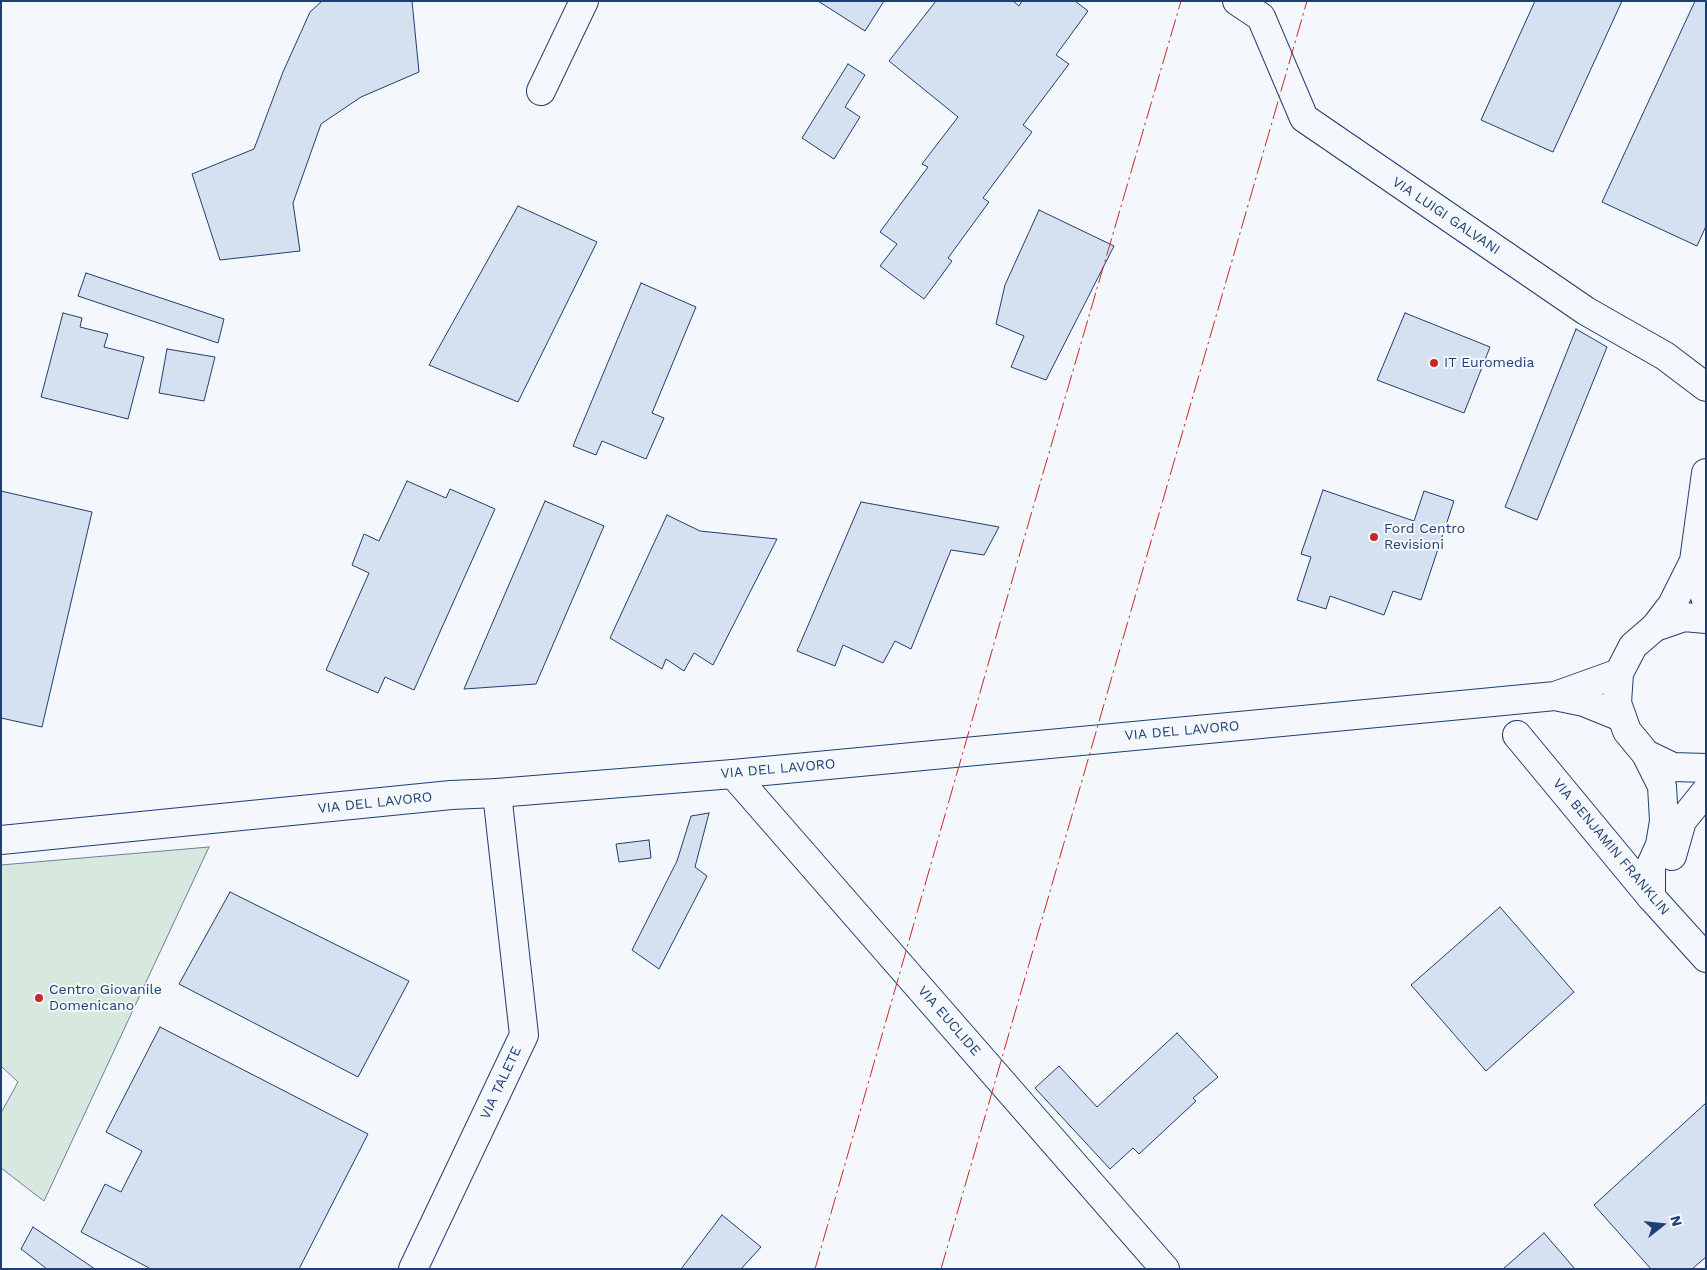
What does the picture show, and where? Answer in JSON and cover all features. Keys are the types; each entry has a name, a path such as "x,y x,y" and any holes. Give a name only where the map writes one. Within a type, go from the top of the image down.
{"street":[{"path":"541,91 584,1"},
{"name":"VIA LUIGI GALVANI","path":"1237,1 1261,17 1304,118 1586,311 1665,356 1706,387"},
{"path":"1651,897 1651,865 1660,845 1664,821 1662,786 1646,754 1627,731 1621,717 1618,703 1620,673 1633,646 1655,627 1672,605 1694,561 1706,473"},
{"path":"1694,561 1706,600"},
{"path":"1655,627 1684,617 1706,619"},
{"path":"1555,696 1620,673"},
{"path":"1555,696 1584,702 1621,717"},
{"name":"VIA DEL LAVORO","path":"1,840 451,795 733,774 1555,696"},
{"name":"VIA BENJAMIN FRANKLIN","path":"1517,735 1651,897 1706,958"},
{"path":"1646,754 1673,767 1706,768"},
{"name":"VIA EUCLIDE","path":"733,774 1165,1269"},
{"path":"1651,897 1669,867 1682,821 1706,791"},
{"name":"VIA TALETE","path":"413,1269 524,1035 497,793"}],"shaded area":[{"path":"209,847 44,1201 1,1168 1,1113 18,1082 1,1066 1,865"}],"building":[{"path":"322,1 412,1 419,72 361,97 321,124 293,203 300,251 220,260 192,174 254,149 283,72 310,12"},
{"path":"818,1 884,1 865,31"},
{"path":"936,1 1013,1 1019,6 1022,1 1075,1 1088,11 1056,55 1069,64 1023,125 1032,132 983,198 989,202 948,258 952,261 924,299 880,266 897,244 880,232 928,167 922,164 958,117 889,61"},
{"path":"1535,1 1622,1 1553,152 1481,120"},
{"path":"1695,1 1706,1 1706,226 1697,246 1602,202"},
{"path":"848,64 865,75 845,107 860,117 834,159 802,138"},
{"path":"518,206 597,242 518,402 429,365"},
{"path":"1039,210 1114,246 1046,380 1011,367 1024,336 996,324 1005,285"},
{"path":"86,273 224,319 218,343 78,296"},
{"path":"641,283 696,307 652,413 664,418 646,459 602,441 596,455 573,446"},
{"path":"63,313 82,318 80,327 108,334 104,347 144,357 128,419 41,397"},
{"name":"IT Euromedia","path":"1405,313 1490,347 1464,413 1377,380"},
{"path":"1576,329 1607,347 1537,520 1505,507"},
{"path":"167,349 215,357 204,401 159,393"},
{"path":"407,481 446,498 450,489 495,509 414,690 385,677 378,693 326,670 369,573 352,565 364,534 379,541"},
{"name":"Ford Centro Revisioni","path":"1323,490 1414,521 1424,491 1454,501 1421,600 1393,591 1384,615 1330,596 1326,609 1297,600 1311,557 1301,554"},
{"path":"1,491 92,512 42,727 1,718"},
{"path":"545,501 604,526 536,684 464,689"},
{"path":"861,502 999,527 984,555 951,550 911,649 895,641 883,663 843,645 835,666 797,651"},
{"path":"667,515 700,531 777,539 713,665 694,653 684,671 666,659 662,669 610,638"},
{"path":"709,813 695,867 707,876 659,969 632,950 677,861 691,816"},
{"path":"649,840 651,858 619,862 616,844"},
{"path":"230,892 409,981 358,1077 179,984"},
{"path":"1500,907 1574,992 1486,1071 1411,985"},
{"path":"160,1027 368,1134 299,1269 151,1269 81,1232 105,1184 121,1192 142,1151 106,1132"},
{"path":"1177,1033 1218,1077 1193,1098 1196,1101 1139,1154 1133,1148 1110,1169 1035,1088 1059,1066 1097,1107"},
{"path":"1706,1103 1706,1257 1692,1269 1651,1269 1594,1205"},
{"path":"722,1215 761,1247 741,1269 681,1269"},
{"path":"33,1227 95,1269 47,1269 21,1249"},
{"path":"1544,1233 1575,1269 1503,1269"}],"power":[{"path":"815,1269 1032,511 1181,1"},
{"path":"941,1269 1307,1"}],"place":[{"name":"IT Euromedia","path":"1434,363"},
{"name":"Ford Centro Revisioni","path":"1374,537"},
{"name":"Centro Giovanile Domenicano","path":"39,998"}]}
